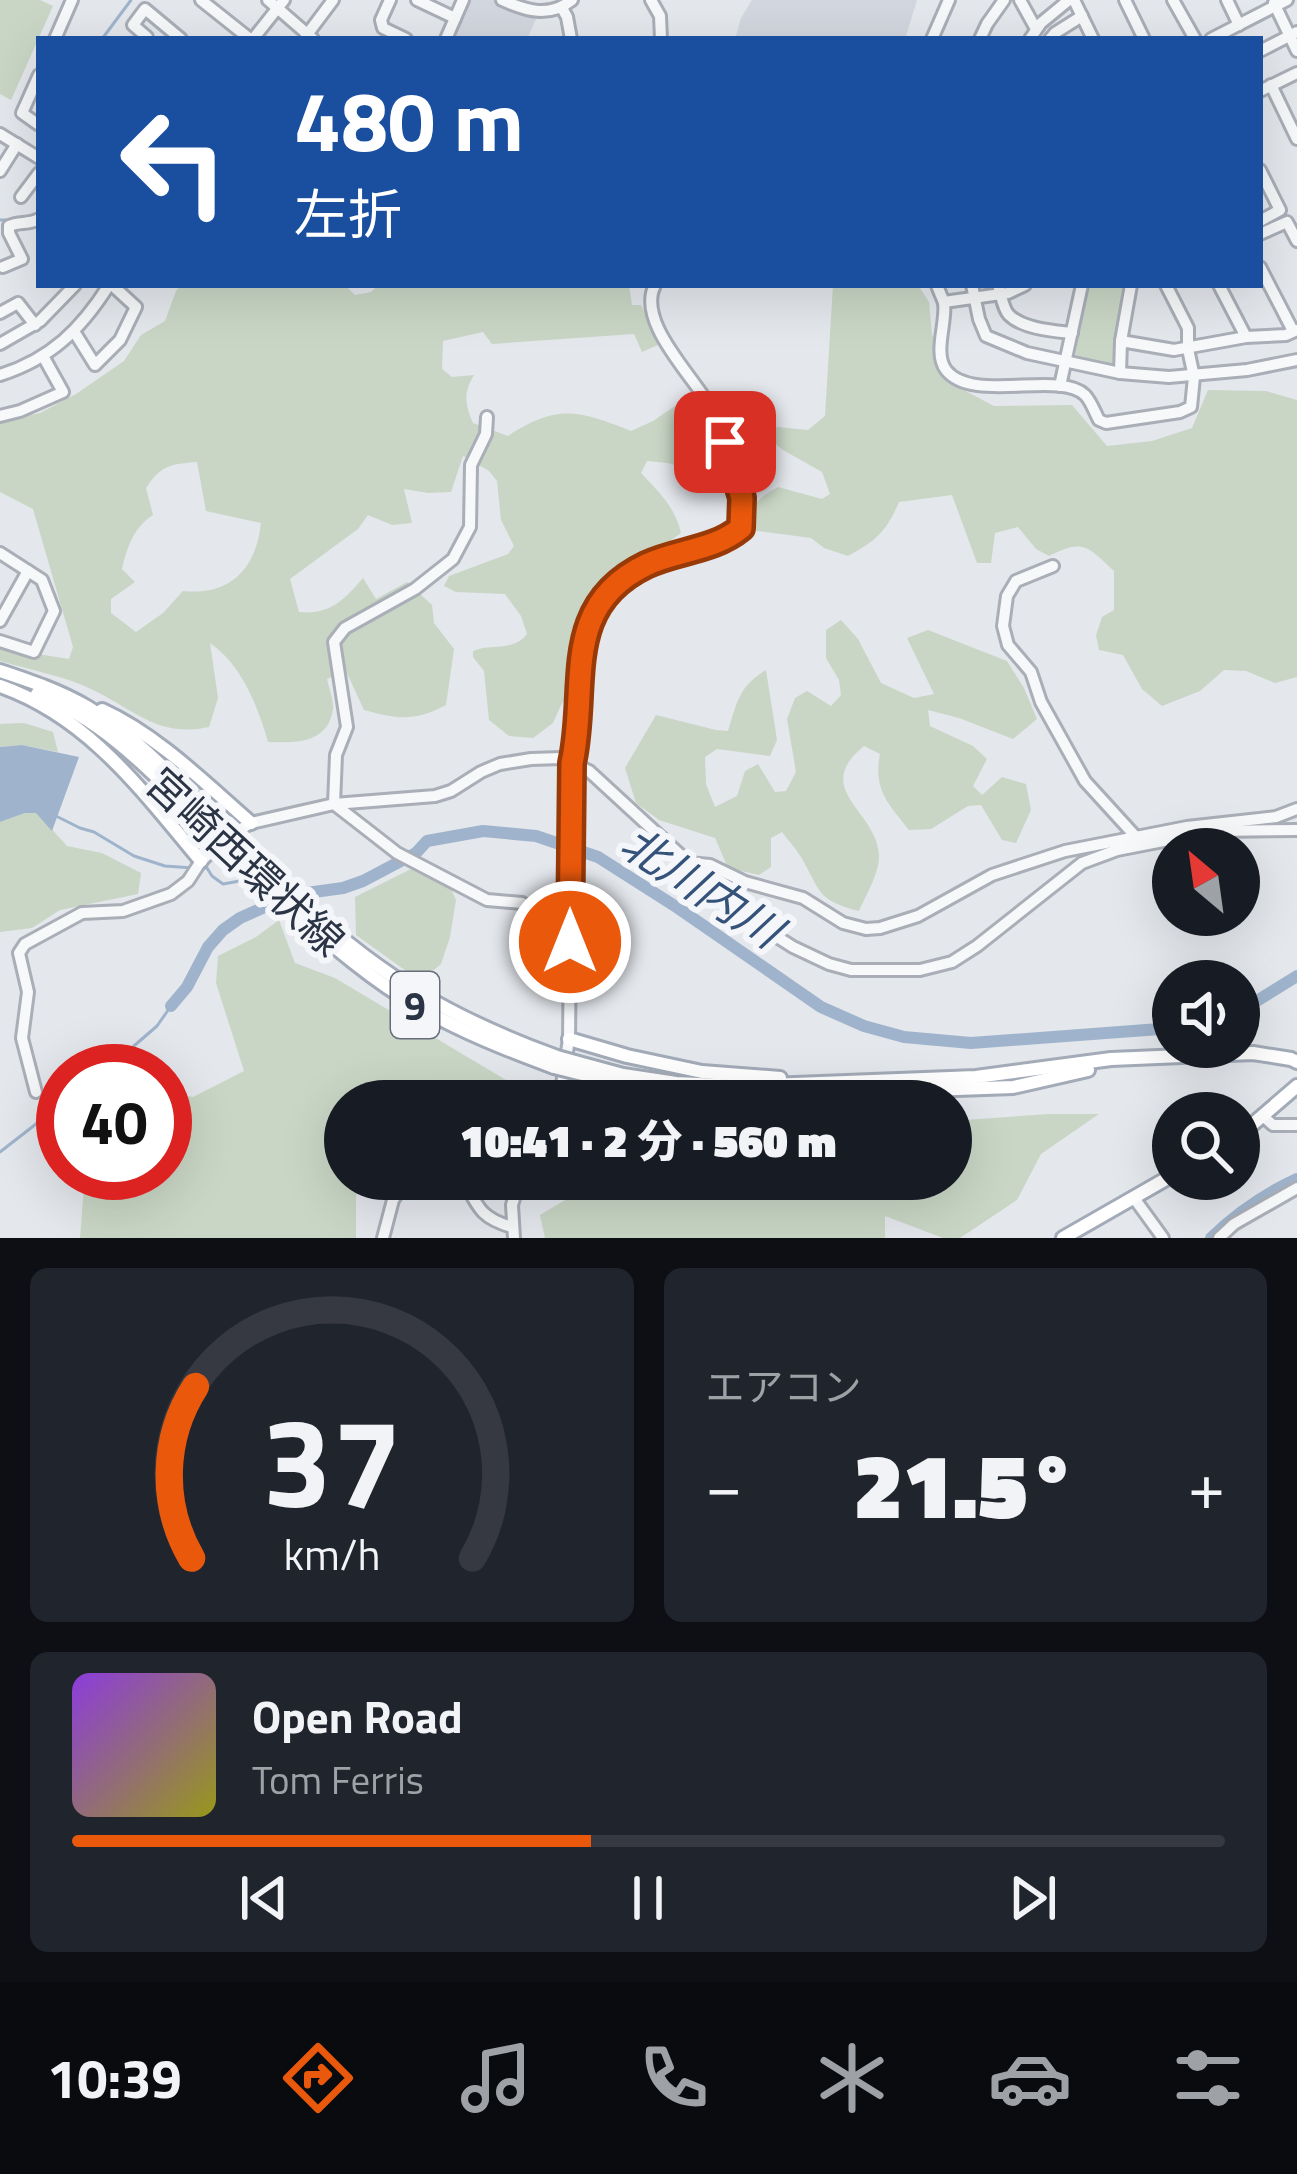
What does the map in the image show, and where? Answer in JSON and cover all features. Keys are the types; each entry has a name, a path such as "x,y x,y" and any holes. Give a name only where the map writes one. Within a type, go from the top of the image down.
{"main road":[{"name":"宮崎西環状線","path":"0,670 89,708 146,753 217,829"},
{"name":"宮崎西環状線","path":"0,683 51,699 127,748 375,979 471,1034 611,1080"},
{"path":"0,683 53,710 99,745 201,861"},
{"path":"89,708 116,716 138,731 250,823"},
{"path":"569,1039 701,1072 787,1080"},
{"name":"宮崎西環状線","path":"908,1080 976,1077 1111,1059 1253,1053 1297,1062"},
{"name":"宮崎西環状線","path":"972,1089 1013,1087 1130,1059"},
{"name":"宮崎西環状線","path":"575,1067 656,1080"},
{"path":"1260,1120 1297,1086"},
{"path":"1063,1238 1152,1187"}],"street":[{"path":"56,36 72,0"},
{"path":"201,0 248,36"},
{"path":"309,36 333,0"},
{"path":"390,0 381,20 383,28 400,36"},
{"path":"417,0 455,18"},
{"path":"447,36 463,0"},
{"path":"502,0 539,12 567,4 570,36"},
{"path":"651,0 660,16 661,36"},
{"path":"933,36 949,0"},
{"path":"982,36 1004,0"},
{"path":"1021,0 1033,34 1072,0 1092,36"},
{"path":"1125,0 1143,36"},
{"path":"1173,0 1193,36"},
{"path":"1227,0 1239,25"},
{"path":"1217,36 1279,2 1297,51"},
{"path":"254,36 276,3 307,36"},
{"path":"146,36 133,25 145,9 178,36"},
{"path":"1052,36 1082,16"},
{"path":"1263,49 1293,34"},
{"path":"1297,73 1266,88 1297,139"},
{"path":"36,82 22,113 36,123"},
{"path":"0,134 36,156"},
{"path":"0,171 17,144"},
{"path":"1263,176 1280,210 1263,218"},
{"path":"21,197 36,177"},
{"path":"3,267 22,260 9,226 36,220"},
{"path":"1263,233 1287,221 1297,241"},
{"path":"1121,341 1154,349 1188,349 1295,331 1263,272"},
{"path":"0,344 35,325 72,288"},
{"path":"0,375 43,356 75,333 109,288"},
{"path":"75,333 95,365 120,340 136,307 114,288"},
{"path":"561,1080 569,1039 572,763 582,642 610,589 623,578 662,558 724,541 742,525 742,498 725,442 710,406 656,321 650,301 654,288"},
{"path":"938,288 944,302 942,360 948,372 974,384 1060,386 1082,393 1099,421 1106,423 1186,410 1193,402 1188,328 1168,288"},
{"path":"1060,386 1081,288"},
{"path":"1120,373 1130,288"},
{"path":"1221,288 1246,337"},
{"path":"944,302 973,291 1000,290 1012,318 1072,333"},
{"path":"973,291 983,333 1027,353 1120,373 1194,376 1297,361"},
{"path":"0,313 18,303 35,325"},
{"path":"0,416 63,392 43,356"},
{"path":"334,804 336,754 347,727 334,642 345,628 415,589 453,559 470,527 471,465 486,434 487,417"},
{"path":"0,553 42,580 54,611 34,652 0,641"},
{"path":"1053,566 1016,581 1007,596 1003,626 1008,645 1031,672 1041,701 1084,781 1137,838"},
{"path":"0,621 28,572"},
{"path":"36,1092 22,1038 28,992 19,953 25,944 82,913 123,910 171,894 226,838 250,823 334,804 435,796 500,764 561,758 589,771 752,921 793,947 851,970 920,970 952,962 1082,863 1117,850 1215,831 1297,830"},
{"path":"334,804 397,853 487,899 523,903 569,928"},
{"path":"689,863 710,865 759,887 803,898 843,923 880,928 918,916 992,875 1092,844 1276,817 1297,809"},
{"path":"1264,1117 1274,1125 1297,1125"},
{"path":"1219,1238 1234,1224 1297,1188"},
{"path":"1134,1198 1163,1238"},
{"path":"383,1238 393,1200"},
{"path":"474,1200 481,1213 513,1233"},
{"path":"513,1233 514,1200"}],"shaded area":[{"path":"468,0 498,0 538,15 528,36 452,36"},
{"path":"752,0 917,0 906,36 736,36"}],"green space":[{"path":"0,0 40,0 53,6 11,100 0,94"},
{"path":"178,288 348,288 355,295 375,288 629,288 632,305 641,305 660,344 642,352 634,334 492,344 483,332 443,341 442,369 452,377 474,375 466,399 473,423 508,436 540,419 568,414 631,431 675,406 699,407 718,431 714,449 694,471 647,461 641,473 670,508 681,533 625,568 579,610 573,693 562,703 553,723 533,738 509,736 489,720 484,671 473,657 473,651 522,640 527,634 521,616 505,594 456,592 444,586 449,576 508,554 514,546 501,520 497,481 463,456 451,492 404,489 412,523 392,525 368,515 358,529 290,579 299,612 336,604 363,578 376,599 407,582 432,605 434,623 454,649 446,705 405,717 364,710 346,671 327,679 333,709 325,729 309,739 268,742 240,675 210,643 218,698 209,727 175,729 82,685 0,661 0,648 69,659 73,647 33,509 0,492 0,421 40,413 76,394 124,361 141,335 165,321","holes":["197,462 206,511 261,523 247,566 227,584 183,591 136,632 111,613 111,599 135,582 122,569 132,538 153,515 146,488 167,467"]},
{"path":"833,288 920,288 929,302 932,334 958,387 994,406 1072,405 1107,446 1152,441 1192,428 1208,390 1266,391 1297,400 1297,677 1275,683 1246,671 1224,670 1200,691 1162,706 1142,689 1123,655 1099,650 1096,635 1102,617 1114,610 1114,571 1085,548 1070,547 1049,556 1036,549 1018,527 995,533 991,563 977,563 952,495 899,502 880,534 848,556 811,538 751,530 756,504 778,487 822,499 830,494 822,472 767,437 777,427 808,430 825,416"},
{"path":"1087,288 1127,288 1114,368 1074,362"},
{"path":"841,620 858,639 881,683 914,698 934,694 907,638 928,630 1007,661 1037,719 1013,739 928,710 930,726 973,746 987,759 973,786 982,795 1002,777 1026,784 1031,810 1016,843 1002,840 981,805 968,806 931,829 909,830 881,787 880,754 864,746 849,762 843,775 845,788 876,840 879,856 859,911 821,893 782,832 771,838 771,867 759,875 728,868 715,838 659,820 636,803 625,768 656,715 728,731 744,689 766,670 777,740 770,756 717,749 705,757 706,784 715,807 737,796 745,771 758,764 775,792 786,791 796,772 787,719 795,698 807,691 831,706 841,695 839,680 826,658 826,630"},
{"path":"24,723 53,732 58,752 22,745 0,747 0,724"},
{"path":"37,813 67,846 102,853 141,873 138,894 60,910 32,928 0,932 0,822"},
{"path":"411,869 451,889 456,900 441,964 420,981 356,935 355,897"},
{"path":"279,920 295,963 335,978 506,1080 324,1080 324,1200 356,1200 356,1238 80,1238 83,1200 192,1200 192,1097 244,1071 216,983 218,956"},
{"path":"1099,1114 1041,1154 1017,1200 960,1238 943,1238 885,1216 885,1238 545,1238 540,1215 565,1200 972,1200 972,1120"}],"water":[{"path":"22,745 79,757 52,831 36,813 0,822 0,747"}],"waterway":[{"path":"104,36 131,0"},
{"path":"0,220 16,220"},
{"path":"58,817 134,856 165,866 193,868"},
{"name":"北川内川","path":"171,1006 208,947 240,918 292,895 363,881 416,853 427,841 483,831 536,836 598,857 821,1007 864,1026 904,1037 971,1043 1152,1030"},
{"path":"202,868 223,884 251,879"},
{"name":"北川内川","path":"1260,999 1297,976"},
{"path":"136,1044 171,1006"},
{"path":"0,1152 36,1124"},
{"path":"1211,1238 1251,1205 1297,1179"}],"route":[{"path":"570,942 572,763 582,642 615,583 662,558 715,545 741,528 742,498 725,442"}]}
